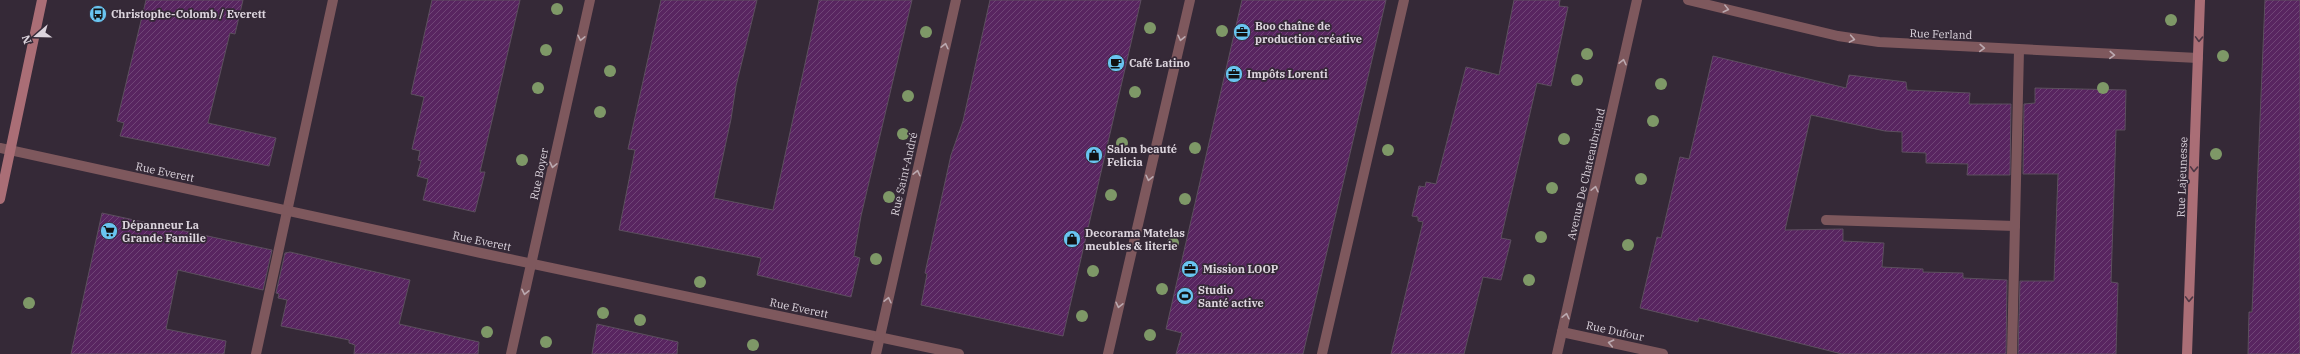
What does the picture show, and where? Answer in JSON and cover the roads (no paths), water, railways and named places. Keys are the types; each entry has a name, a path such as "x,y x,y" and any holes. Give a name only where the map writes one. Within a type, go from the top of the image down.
{"main road":[{"path":"0,199 42,0"},
{"name":"Rue Lajeunesse","path":"2187,354 2200,0"}],"street":[{"path":"256,354 333,0"},
{"name":"Rue Boyer","path":"511,354 590,0"},
{"name":"Rue Saint-André","path":"876,354 956,0"},
{"path":"1108,354 1190,0"},
{"path":"1322,354 1404,0"},
{"name":"Avenue De Chateaubriand","path":"1557,354 1638,0"},
{"name":"Rue Ferland","path":"1688,0 1857,40 1901,45 2198,58"},
{"path":"2012,354 2019,50"},
{"name":"Rue Everett","path":"0,148 959,354"},
{"path":"1826,220 2015,226"},
{"name":"Rue Dufour","path":"1562,332 1663,354"}],"place":[{"name":"Christophe-Colomb / Everett","path":"98,14"},
{"name":"Boo chaîne de production créative","path":"1242,32"},
{"name":"Café Latino","path":"1116,63"},
{"name":"Impôts Lorenti","path":"1234,74"},
{"name":"Salon beauté Felicia","path":"1094,155"},
{"name":"Dépanneur La Grande Famille","path":"109,231"},
{"name":"Decorama Matelas meubles & literie","path":"1072,239"},
{"name":"Mission LOOP","path":"1190,269"},
{"name":"Studio Santé active","path":"1185,296"}]}
